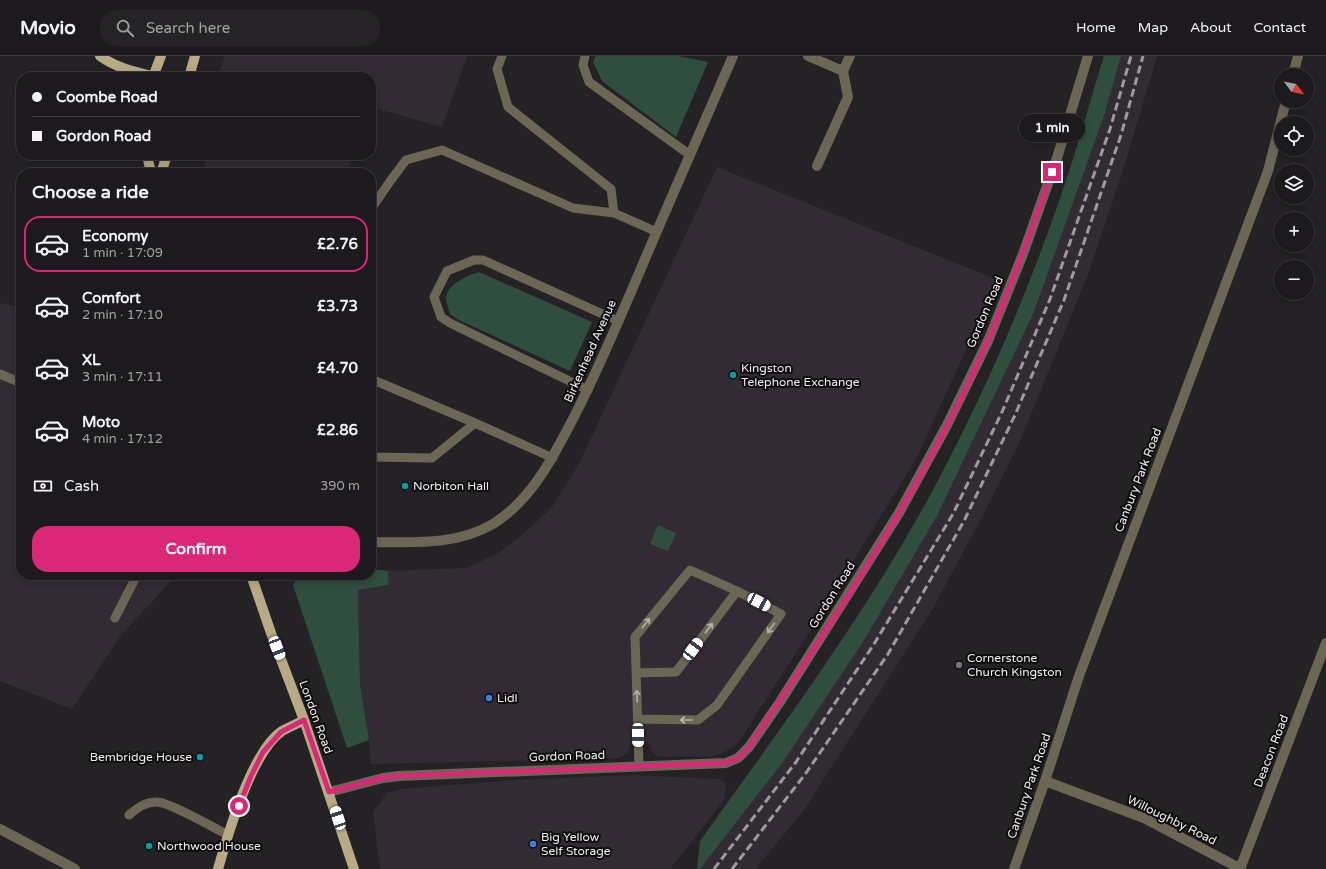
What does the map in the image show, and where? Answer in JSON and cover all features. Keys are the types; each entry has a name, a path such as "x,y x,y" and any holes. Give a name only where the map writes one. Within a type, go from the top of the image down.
{"main road":[{"path":"100,56 112,64 138,72"},
{"path":"156,72 161,56"},
{"path":"189,72 192,57"},
{"name":"London Road","path":"253,580 304,720 354,869"},
{"path":"218,869 228,835 251,776 263,752 281,732 304,720"}],"street":[{"name":"Birkenhead Avenue","path":"376,542 432,543 467,536 485,528 511,510 539,479 553,458 588,390 733,56"},
{"path":"808,56 843,71"},
{"path":"817,166 848,97 843,71 850,56"},
{"name":"Gordon Road","path":"329,792 383,778 400,776 726,763 738,758 749,747 784,695 899,513 947,425 988,341 1023,254 1057,158 1088,56"},
{"path":"1295,68 1298,56"},
{"name":"Canbury Park Road","path":"1014,869 1046,781 1079,676 1268,171 1284,108"},
{"name":"Deacon Road","path":"1241,869 1326,643"},
{"name":"Willoughby Road","path":"1046,781 1144,818 1241,869"},
{"path":"0,829 75,869"}],"lane":[{"path":"502,56 497,69 508,107 611,189 614,213"},
{"path":"585,56 583,65 589,82 690,155"},
{"path":"376,202 406,160 442,150 573,208 614,213 657,232"},
{"path":"588,390 450,323 441,317 434,297 446,271 474,260 483,260 618,321"},
{"path":"0,374 16,381"},
{"path":"376,380 553,458"},
{"path":"376,457 432,458 475,423"},
{"path":"638,719 698,720 718,705 781,614 737,591 690,570 635,637 639,766"},
{"path":"115,618 134,580"},
{"path":"636,672 676,672 737,591"},
{"path":"129,815 141,805 157,802 171,806 228,835"}],"shaded area":[{"path":"225,56 467,56 442,127 376,108 376,72 220,72"},
{"path":"1121,56 1157,56 1121,177 1087,277 1020,441 981,519 932,610 802,813 755,869 700,869 783,762 863,642 937,516 1034,312 1104,116"},
{"path":"205,160 351,160 349,168 204,168"},
{"path":"717,167 998,280 917,457 817,620 738,743 725,752 713,756 659,757 651,750 650,743 630,744 628,753 620,758 371,764 369,740 360,684 358,590 389,585 388,571 467,568 500,552 529,529 552,507 579,464"},
{"path":"0,303 16,307 16,580 172,580 122,634 72,709 0,681"},
{"name":"Big Yellow Self Storage","path":"629,775 718,779 726,782 724,800 670,869 380,869 373,812 387,793 401,789 517,780"}],"green space":[{"path":"596,56 678,56 708,62 676,137 602,81 593,62"},
{"path":"1104,56 1121,56 1104,116 1034,312 937,516 863,642 783,762 700,869 697,869 700,841 823,668 881,580 934,488 952,453 986,383 1032,275 1077,147"},
{"path":"479,272 592,322 570,371 459,320 450,314 446,298 450,288 459,281"},
{"path":"658,525 676,533 668,551 650,544"},
{"path":"376,570 388,571 389,585 358,590 360,684 369,740 347,748 293,585 296,580 376,580"}],"railway":[{"path":"714,869 796,762 874,644 953,514 1002,412 1050,299 1110,129 1131,56"},
{"path":"732,869 806,773 888,654 964,521 1015,415 1064,300 1121,135 1143,56"}],"place":[{"name":"Kingston Telephone Exchange","path":"733,375"},
{"name":"Norbiton Hall","path":"405,486"},
{"name":"Cornerstone Church Kingston","path":"959,665"},
{"name":"Lidl","path":"489,698"},
{"name":"Bembridge House","path":"200,757"},
{"name":"Big Yellow Self Storage","path":"533,844"},
{"name":"Northwood House","path":"149,846"}],"route":[{"path":"239,806 251,776 263,752 281,732 304,720 329,792 383,778 400,776 726,763 738,758 749,747 780,702 899,513 947,425 988,341 1023,254 1052,172"}]}
